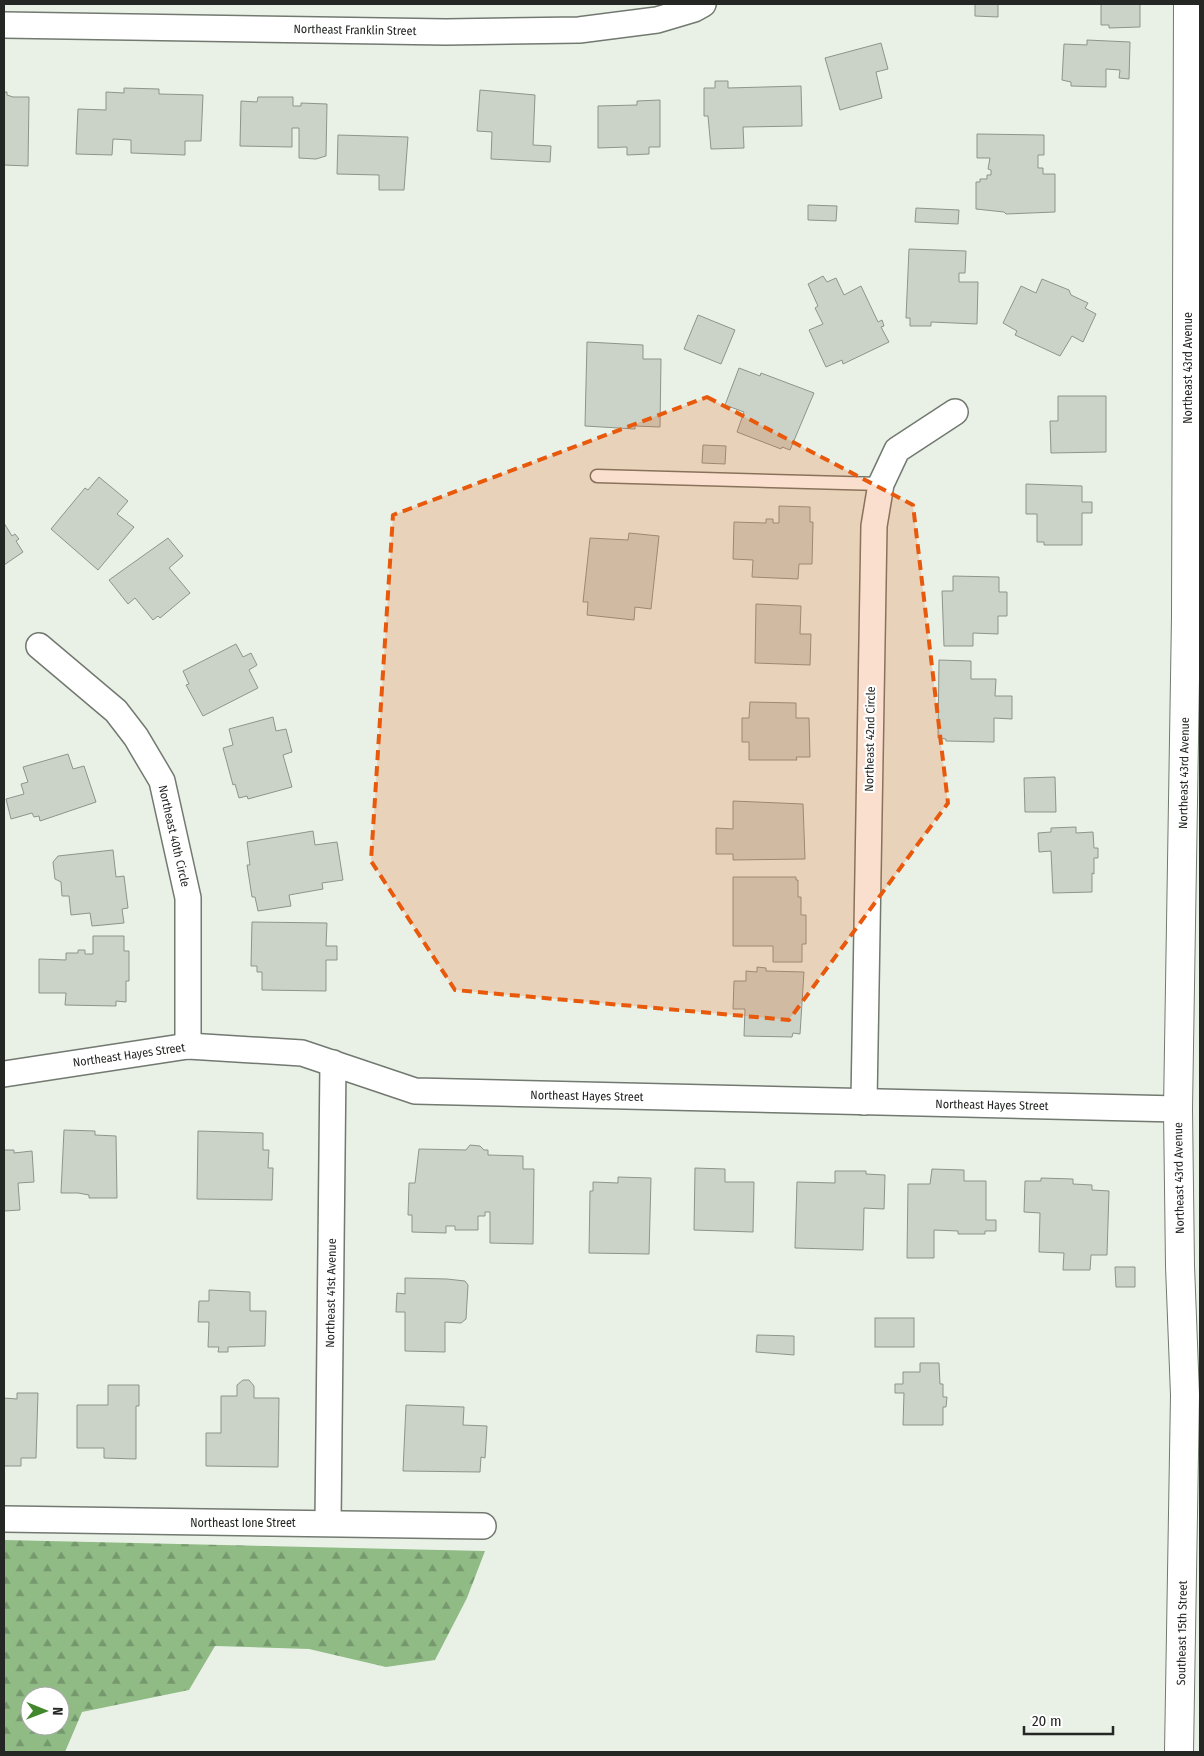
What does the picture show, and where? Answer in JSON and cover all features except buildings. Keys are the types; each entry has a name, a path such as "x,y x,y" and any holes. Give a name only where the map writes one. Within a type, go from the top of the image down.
{"street":[{"name":"Northeast Franklin Street","path":"4,25 446,32 579,30 656,20 694,9 703,4"},
{"name":"Northeast 43rd Avenue","path":"1183,1543 1185,1395 1180,1266 1178,1109 1194,257 1188,4"},
{"name":"Northeast 42nd Circle","path":"864,1102 874,526 881,484 897,450 954,412"},
{"name":"Northeast 40th Circle","path":"39,646 116,711 136,737 162,782 188,898 188,1046"},
{"name":"Northeast Hayes Street","path":"4,1074 188,1046 302,1053 416,1091 1178,1109"},
{"name":"Northeast 41st Avenue","path":"328,1523 334,1063"},
{"name":"Northeast Ione Street","path":"4,1519 483,1526"},
{"name":"Southeast 15th Street","path":"1179,1752 1183,1543"}],"lane":[{"path":"596,476 881,484"}],"highlighted area":[{"path":"707,397 913,505 948,803 789,1020 455,990 371,861 393,515"}],"green space":[{"path":"4,1540 485,1551 467,1598 435,1660 386,1667 309,1649 215,1646 189,1690 82,1712 65,1752 4,1752"}]}
